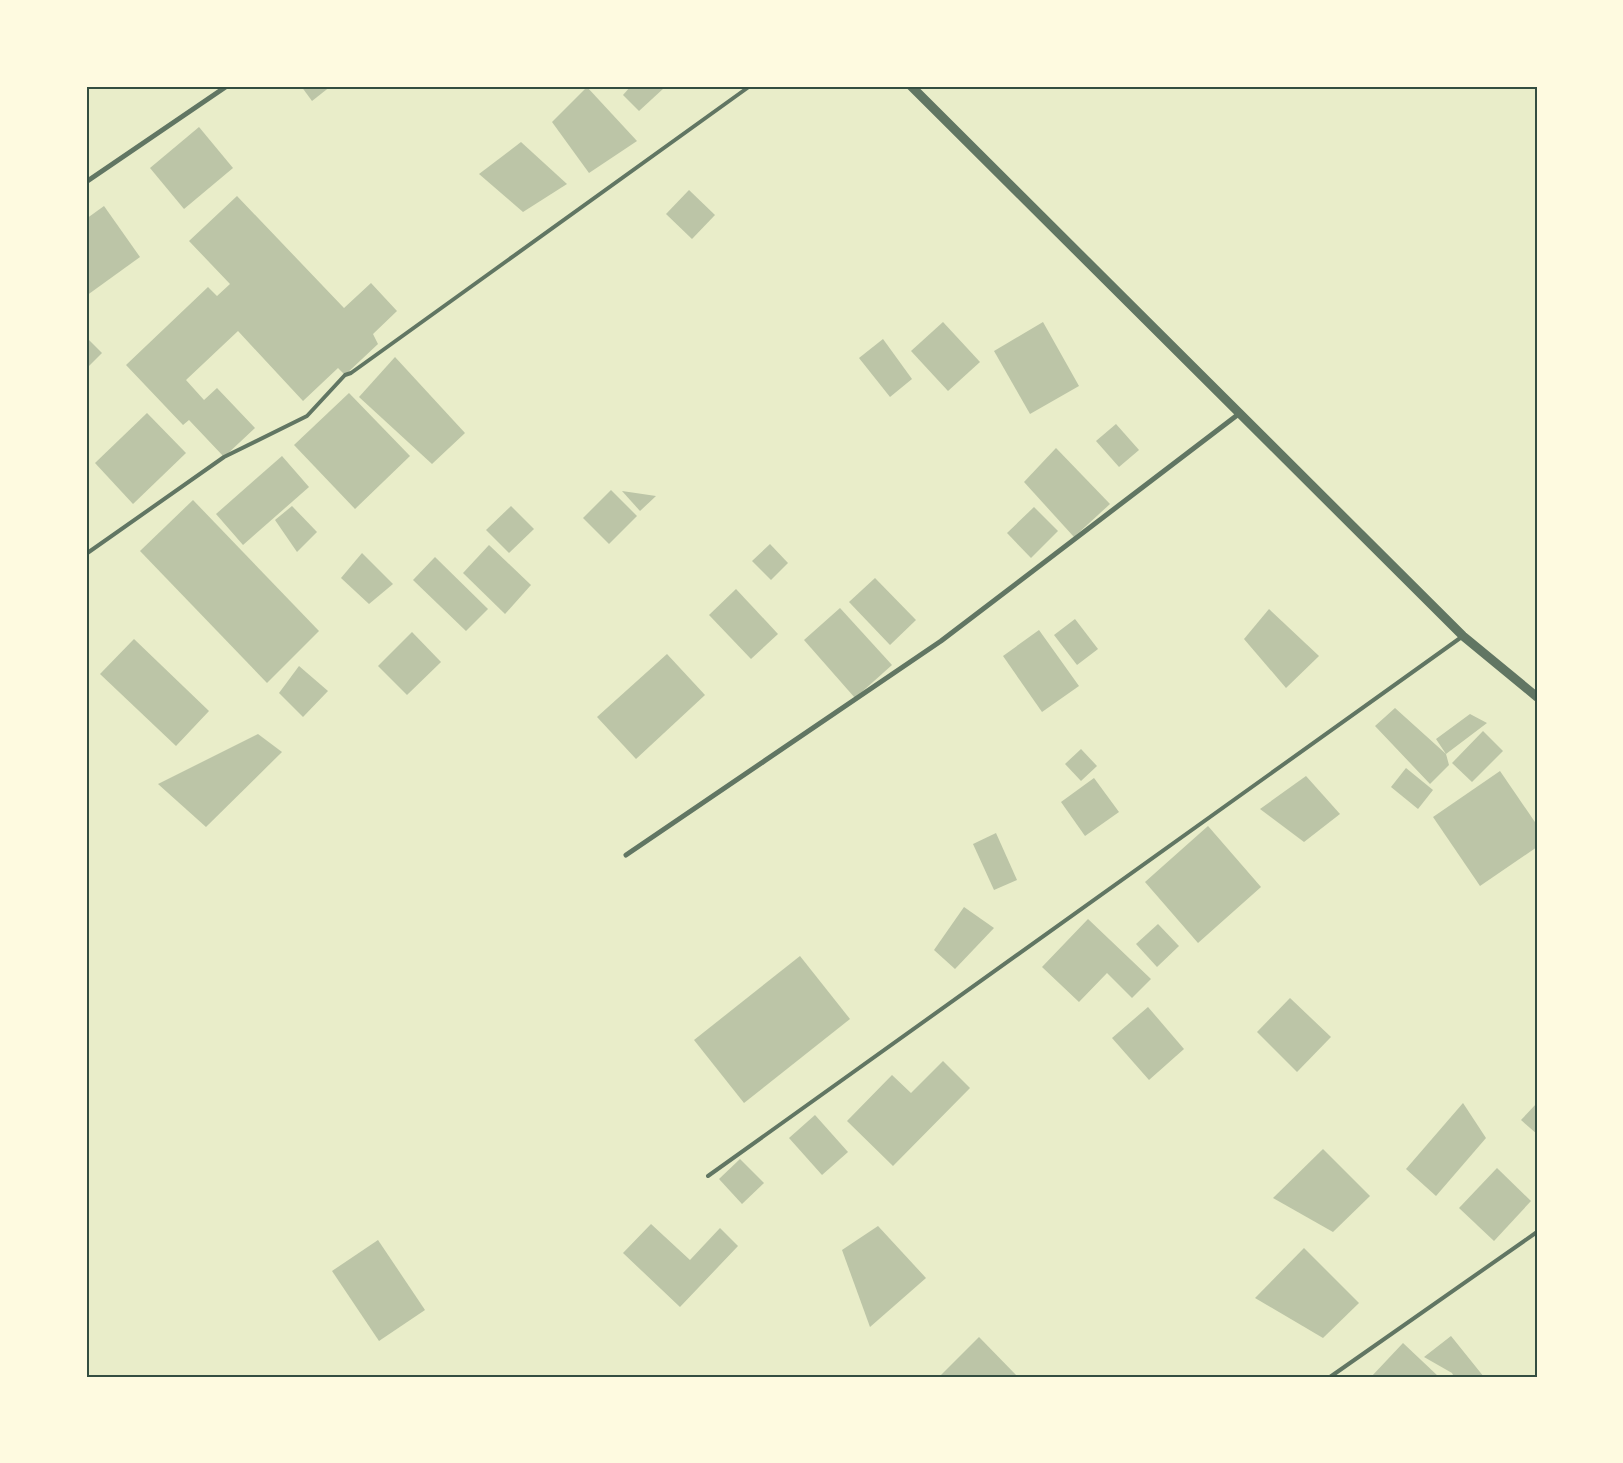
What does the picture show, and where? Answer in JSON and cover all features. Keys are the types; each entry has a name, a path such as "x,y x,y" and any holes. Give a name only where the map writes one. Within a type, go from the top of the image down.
{"street":[{"path":"86,182 227,86"},
{"path":"911,86 1463,636 1537,697"},
{"path":"626,855 941,641 1240,413"}],"lane":[{"path":"86,554 224,457 307,416 345,375 351,373 750,86"},
{"path":"708,1176 1463,636"},
{"path":"1330,1377 1537,1232"}],"building":[{"path":"301,86 331,86 312,101"},
{"path":"631,86 663,86 664,88 639,111 623,95"},
{"path":"587,87 637,141 589,173 552,122"},
{"path":"199,127 233,168 184,209 150,168"},
{"path":"521,142 567,184 523,212 479,174"},
{"path":"689,190 715,215 692,239 666,214"},
{"path":"237,196 344,308 371,283 397,311 373,334 378,344 345,375 338,368 303,401 238,331 186,380 204,400 217,388 255,428 224,457 189,420 183,425 126,365 208,287 217,296 230,284 189,241"},
{"path":"104,206 140,257 86,296 86,219"},
{"path":"943,322 980,362 948,391 911,351"},
{"path":"1043,322 1079,386 1030,414 994,351"},
{"path":"86,337 102,353 86,369"},
{"path":"883,339 912,379 890,397 859,358"},
{"path":"395,357 465,433 432,464 359,397"},
{"path":"349,393 410,456 355,509 294,445"},
{"path":"147,413 186,453 133,504 95,463"},
{"path":"1116,424 1139,450 1119,467 1096,441"},
{"path":"1056,448 1110,504 1074,537 1024,482"},
{"path":"282,456 309,487 243,545 216,514"},
{"path":"611,490 637,516 609,544 583,518"},
{"path":"622,491 656,496 640,511"},
{"path":"193,500 319,631 267,683 140,551"},
{"path":"292,506 317,532 297,552 275,520"},
{"path":"511,506 534,529 509,553 486,530"},
{"path":"1034,507 1058,531 1031,558 1007,533"},
{"path":"770,544 788,563 771,580 752,561"},
{"path":"489,545 531,585 505,614 463,573"},
{"path":"362,553 393,584 369,604 341,578"},
{"path":"435,557 488,609 466,631 413,580"},
{"path":"875,578 916,620 890,645 849,602"},
{"path":"736,589 778,634 751,659 709,615"},
{"path":"840,608 892,665 855,698 804,640"},
{"path":"1269,609 1319,656 1286,688 1244,639"},
{"path":"1075,619 1098,649 1077,665 1054,635"},
{"path":"1039,630 1079,686 1042,712 1003,656"},
{"path":"412,632 441,662 407,695 378,666"},
{"path":"134,639 209,711 176,746 100,674"},
{"path":"667,654 705,695 636,759 597,717"},
{"path":"299,666 328,691 303,717 279,693"},
{"path":"1395,708 1446,754 1449,765 1430,784 1375,726"},
{"path":"1470,714 1487,723 1446,754 1436,739"},
{"path":"1483,731 1503,751 1472,782 1452,763"},
{"path":"258,734 282,752 206,827 158,784"},
{"path":"1081,749 1097,766 1081,781 1065,764"},
{"path":"1406,768 1433,790 1418,809 1391,787"},
{"path":"1500,771 1537,825 1537,847 1480,886 1433,817"},
{"path":"1306,776 1340,814 1304,842 1260,809"},
{"path":"1094,778 1119,812 1085,836 1061,802"},
{"path":"1208,826 1261,887 1198,943 1145,882"},
{"path":"996,833 1017,880 994,890 973,844"},
{"path":"964,907 994,928 955,969 934,950"},
{"path":"1088,919 1151,979 1132,998 1107,973 1079,1002 1042,967"},
{"path":"1158,924 1179,946 1157,967 1136,944"},
{"path":"800,956 850,1019 744,1103 694,1040"},
{"path":"1290,998 1331,1037 1297,1072 1257,1032"},
{"path":"1148,1007 1184,1049 1149,1080 1112,1038"},
{"path":"943,1061 970,1088 893,1166 847,1121 892,1075 911,1093"},
{"path":"1463,1103 1486,1138 1436,1196 1406,1169"},
{"path":"1537,1103 1537,1134 1521,1120"},
{"path":"815,1115 848,1152 822,1175 789,1138"},
{"path":"1323,1149 1370,1196 1333,1232 1273,1198"},
{"path":"740,1159 764,1183 742,1204 719,1179"},
{"path":"1497,1168 1531,1201 1494,1241 1459,1208"},
{"path":"651,1224 690,1260 720,1228 738,1246 680,1307 623,1253"},
{"path":"878,1226 926,1278 870,1327 842,1250"},
{"path":"378,1240 425,1310 379,1341 332,1271"},
{"path":"1304,1248 1359,1303 1323,1338 1255,1298"},
{"path":"1451,1336 1484,1377 1454,1377 1452,1373 1424,1357"},
{"path":"979,1337 1018,1377 939,1377"},
{"path":"1403,1343 1439,1377 1371,1377"}]}
